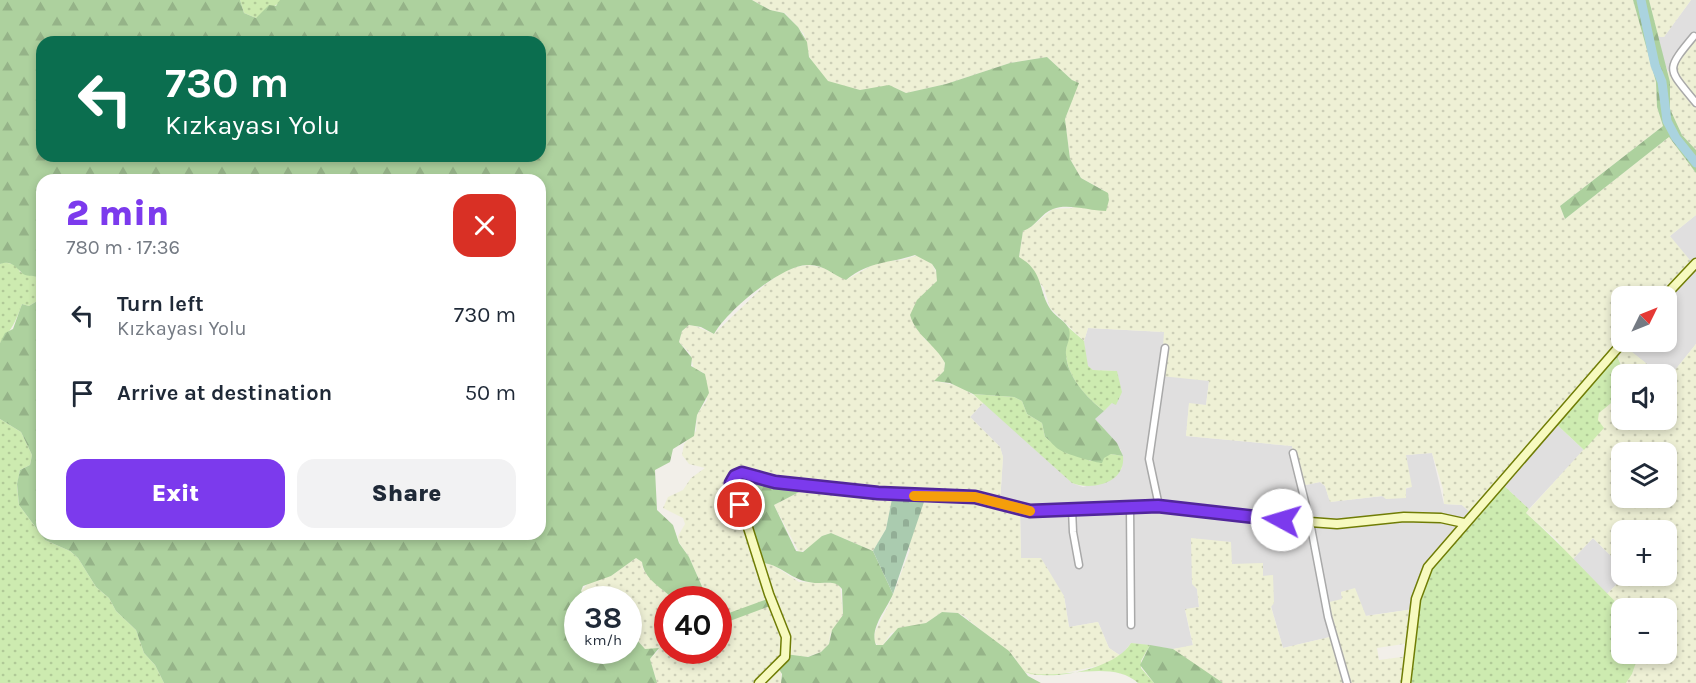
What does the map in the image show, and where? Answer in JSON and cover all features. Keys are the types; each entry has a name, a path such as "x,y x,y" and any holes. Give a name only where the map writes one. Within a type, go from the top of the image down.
{"street":[{"path":"1694,36 1674,61 1672,68 1677,79 1696,104"},
{"path":"1674,286 1696,263"},
{"path":"1158,506 1149,459 1164,348"},
{"path":"1406,683 1414,611 1421,580 1438,552 1614,352"},
{"path":"1293,453 1310,522 1328,617 1347,683"},
{"path":"759,683 785,657 786,637 769,594 744,515 732,487 732,479 738,474 775,482 878,493 975,497 1030,511 1158,506 1337,524 1416,517 1464,523"},
{"path":"1130,506 1131,625"},
{"path":"1072,509 1073,532 1079,565"}],"shaded area":[{"path":"1691,0 1696,0 1696,34 1673,73 1668,71 1664,62 1658,36 1664,37"},
{"path":"1696,215 1696,344 1677,368 1677,364 1647,364 1631,352 1677,352 1677,286 1668,286 1670,236"},
{"path":"1088,328 1164,332 1165,348 1209,381 1206,405 1189,404 1186,436 1292,446 1301,486 1320,482 1325,486 1330,502 1383,496 1411,487 1405,455 1432,453 1444,504 1462,505 1472,514 1414,609 1365,616 1355,589 1341,592 1342,599 1334,636 1283,648 1271,606 1273,576 1263,576 1197,589 1199,607 1185,610 1193,646 1173,649 1131,643 1121,656 1109,648 1098,622 1069,627 1064,596 1021,558 1020,509 1000,503 1003,457 1000,447 970,417 984,402 1072,483 1083,487 1114,478 1122,468 1121,450 1094,419 1112,403 1117,371 1093,370 1087,366 1084,341"},
{"path":"1553,421 1584,450 1529,509 1500,482"},
{"path":"1593,538 1611,556 1611,586 1615,586 1607,594 1572,560"}],"green space":[{"path":"0,0 240,0 244,13 256,18 269,5 276,6 280,0 752,0 770,10 784,13 798,27 807,42 809,57 828,81 860,90 889,85 906,93 946,84 1010,63 1047,57 1072,80 1079,83 1065,119 1070,159 1081,178 1108,193 1106,211 1059,207 1049,211 1023,231 1019,257 1032,268 1049,307 1068,327 1070,334 1066,354 1070,371 1085,393 1104,411 1095,419 1117,443 1123,456 1111,454 1104,458 1102,463 1068,454 1058,449 1045,437 1042,423 1027,414 1022,401 1014,397 973,394 950,383 934,381 944,371 945,363 917,329 910,315 917,300 937,281 936,270 932,264 915,255 872,266 846,280 818,266 796,267 755,291 730,314 714,334 701,327 689,325 682,331 679,342 692,358 691,366 705,374 709,393 697,415 694,436 673,449 670,462 655,470 657,510 673,525 679,543 689,557 702,586 658,586 646,574 642,562 636,558 611,576 583,586 564,586 564,664 642,664 642,646 645,649 654,648 654,654 650,659 657,683 164,683 155,665 144,653 136,630 116,611 109,598 96,587 78,558 70,551 45,540 546,540 546,174 36,174 36,277 24,274 10,264 0,264"},
{"path":"240,0 284,0 256,18 244,13"},
{"path":"752,0 1633,0 1656,82 1657,107 1663,126 1560,206 1565,219 1669,137 1696,173 1696,215 1670,236 1694,265 1674,286 1611,286 1611,352 1615,352 1472,514 1462,505 1444,504 1443,489 1432,453 1406,455 1412,487 1406,488 1406,498 1386,499 1382,496 1330,502 1325,486 1320,482 1301,486 1292,446 1186,436 1189,403 1206,405 1209,381 1161,376 1164,332 1088,328 1084,341 1050,308 1044,288 1019,257 1023,231 1053,209 1072,208 1105,191 1081,178 1070,159 1065,119 1078,83 1047,57 1010,63 946,84 906,93 893,87 860,90 828,82 818,72 809,56 804,34 785,13 770,10"},
{"path":"1633,0 1649,0 1670,82 1670,109 1682,135 1696,150 1696,173 1669,137 1565,219 1560,206 1663,126 1657,107 1656,82"},
{"path":"1649,0 1691,0 1664,37 1661,37 1658,36"},
{"path":"1696,34 1696,150 1682,135 1670,109 1668,71 1673,73 1672,68"},
{"path":"918,255 932,264 938,276 924,339 935,346 945,363 944,371 935,381 959,386 984,402 970,417 1000,447 1003,457 1000,502 1020,509 1021,558 1041,558 1064,596 1069,627 1098,622 1109,648 1121,656 1106,664 1056,675 1032,675 1023,671 1015,658 964,616 958,613 942,612 926,623 891,633 879,647 874,641 875,632 890,602 910,550 893,495 886,529 873,551 831,533 822,536 808,549 799,552 774,505 805,489 775,482 770,563 799,582 836,583 840,586 843,615 830,634 829,644 821,652 807,657 785,654 781,669 781,683 657,683 650,659 654,655 654,664 732,664 732,586 702,586 689,557 679,542 678,536 685,524 683,518 663,508 668,497 683,490 691,478 705,468 689,464 682,455 684,444 696,431 697,415 707,400 703,372 694,369 690,353 679,342 682,331 689,325 714,334 766,284 783,272 797,267 808,265 824,268 846,280 878,262 903,260"},
{"path":"4,262 16,265 20,272 36,276 36,302 29,306 22,304 13,325 0,343 0,264"},
{"path":"36,302 36,528 19,505 17,484 20,470 30,465 32,455 21,432 0,419 0,343 5,333 13,329 22,304 29,306"},
{"path":"1068,327 1084,341 1088,366 1093,370 1117,371 1122,392 1116,405 1112,403 1104,411 1085,394 1075,380 1066,356"},
{"path":"1696,344 1696,683 1626,683 1636,664 1677,664 1677,598 1611,598 1607,594 1615,586 1677,586 1677,520 1611,520 1611,556 1593,538 1572,560 1557,540 1526,513 1603,428 1598,420 1599,413 1611,403 1611,430 1677,430 1677,368"},
{"path":"1615,352 1620,364 1611,364 1611,403 1599,413 1598,420 1604,428 1584,450 1553,421"},
{"path":"1616,352 1632,352 1647,364 1621,364"},
{"path":"973,394 1014,397 1022,401 1027,414 1042,423 1045,437 1066,453 1083,456 1090,461 1111,454 1123,456 1119,473 1106,483 1098,485 1072,483"},
{"path":"0,419 21,432 32,455 30,465 20,470 17,485 19,505 36,528 36,540 45,540 70,551 78,558 96,587 109,598 116,611 136,630 144,653 155,665 164,683 0,683"},
{"path":"735,476 805,489 774,505 796,551 803,552 822,536 831,533 873,551 893,594 877,625 874,639 876,645 883,645 898,628 926,623 942,612 958,613 1009,651 1028,676 1041,683 781,683 782,674 777,666 785,654 808,657 821,652 829,644 832,630 843,615 842,589 832,583 802,580 776,567 759,562 732,479"},
{"path":"1500,482 1529,509 1526,513 1612,598 1611,664 1636,664 1632,674 1626,683 1406,683 1421,580"},
{"path":"893,494 926,496 893,594 873,551 886,529"},
{"path":"1191,538 1231,542 1232,564 1263,563 1263,576 1273,575 1274,603 1271,607 1283,648 1334,636 1325,603 1342,599 1341,592 1355,588 1366,616 1414,609 1410,643 1377,648 1379,660 1409,656 1406,683 1223,683 1191,663 1173,649 1193,645 1185,609 1199,607 1197,589 1192,584"},
{"path":"636,558 642,562 643,569 659,586 654,586 654,650 645,649 642,646 642,586 586,586 590,582 611,576"},
{"path":"770,598 773,605 732,620 732,612"},
{"path":"1131,643 1150,645 1141,661 1141,668 1154,683 1138,683 1113,672 1074,672 1111,660"},
{"path":"1150,645 1173,649 1223,683 1154,683 1140,665"},
{"path":"1023,671 1036,674 1074,672 1049,675 1034,674"}],"waterway":[{"path":"1641,0 1655,65 1662,82 1667,121 1676,138 1696,163"}],"slow traffic":[{"path":"914,496 985,498 1030,511"}],"route":[{"path":"740,505 731,483 735,476 742,473 775,482 878,493 985,498 1030,511 1158,506 1282,520"}]}
